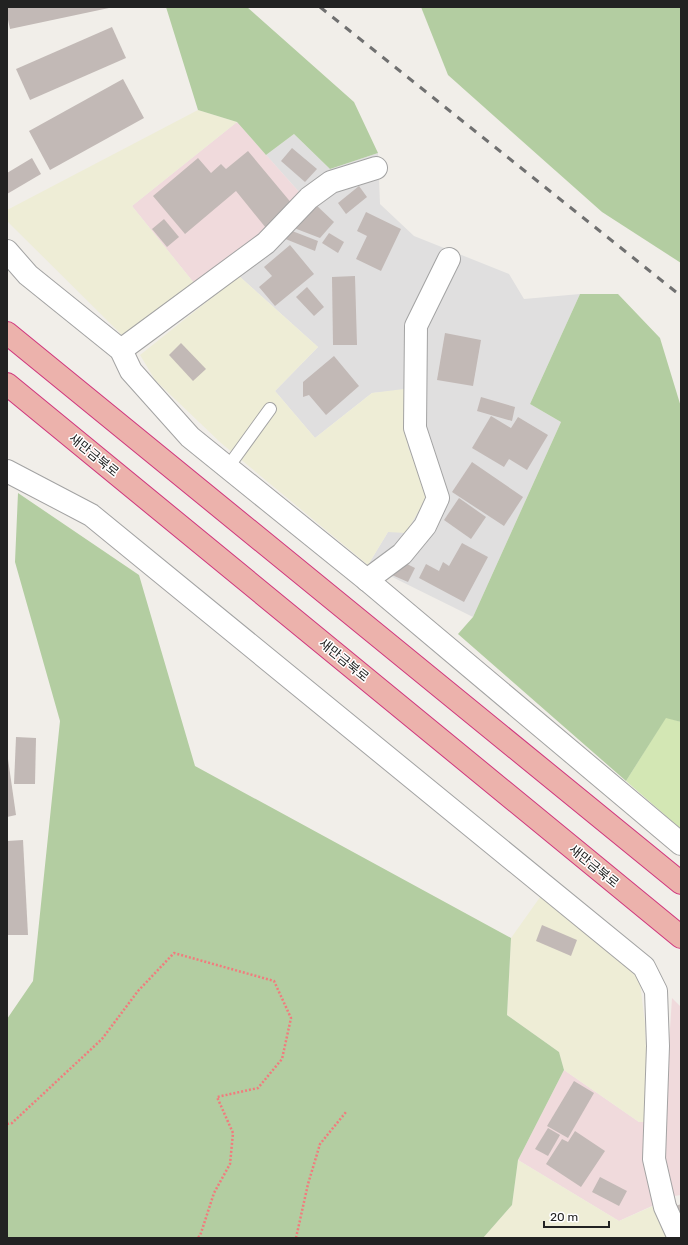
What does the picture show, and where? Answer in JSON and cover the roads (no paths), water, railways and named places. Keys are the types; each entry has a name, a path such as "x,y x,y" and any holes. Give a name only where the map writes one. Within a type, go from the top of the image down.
{"highway":[{"path":"7,333 681,882"},
{"name":"새만금북로","path":"7,384 681,937"}],"street":[{"path":"121,350 266,243 309,198 331,182 376,168"},
{"path":"7,251 28,275 121,350 131,371 190,437 367,580 681,844"},
{"path":"367,580 402,554 425,526 438,498 415,428 416,326 449,259"},
{"path":"7,471 91,515 644,967 656,991 658,1046 654,1159 665,1207 679,1238"}],"lane":[{"path":"228,467 270,410"}],"railway":[{"path":"320,7 681,296"}]}
